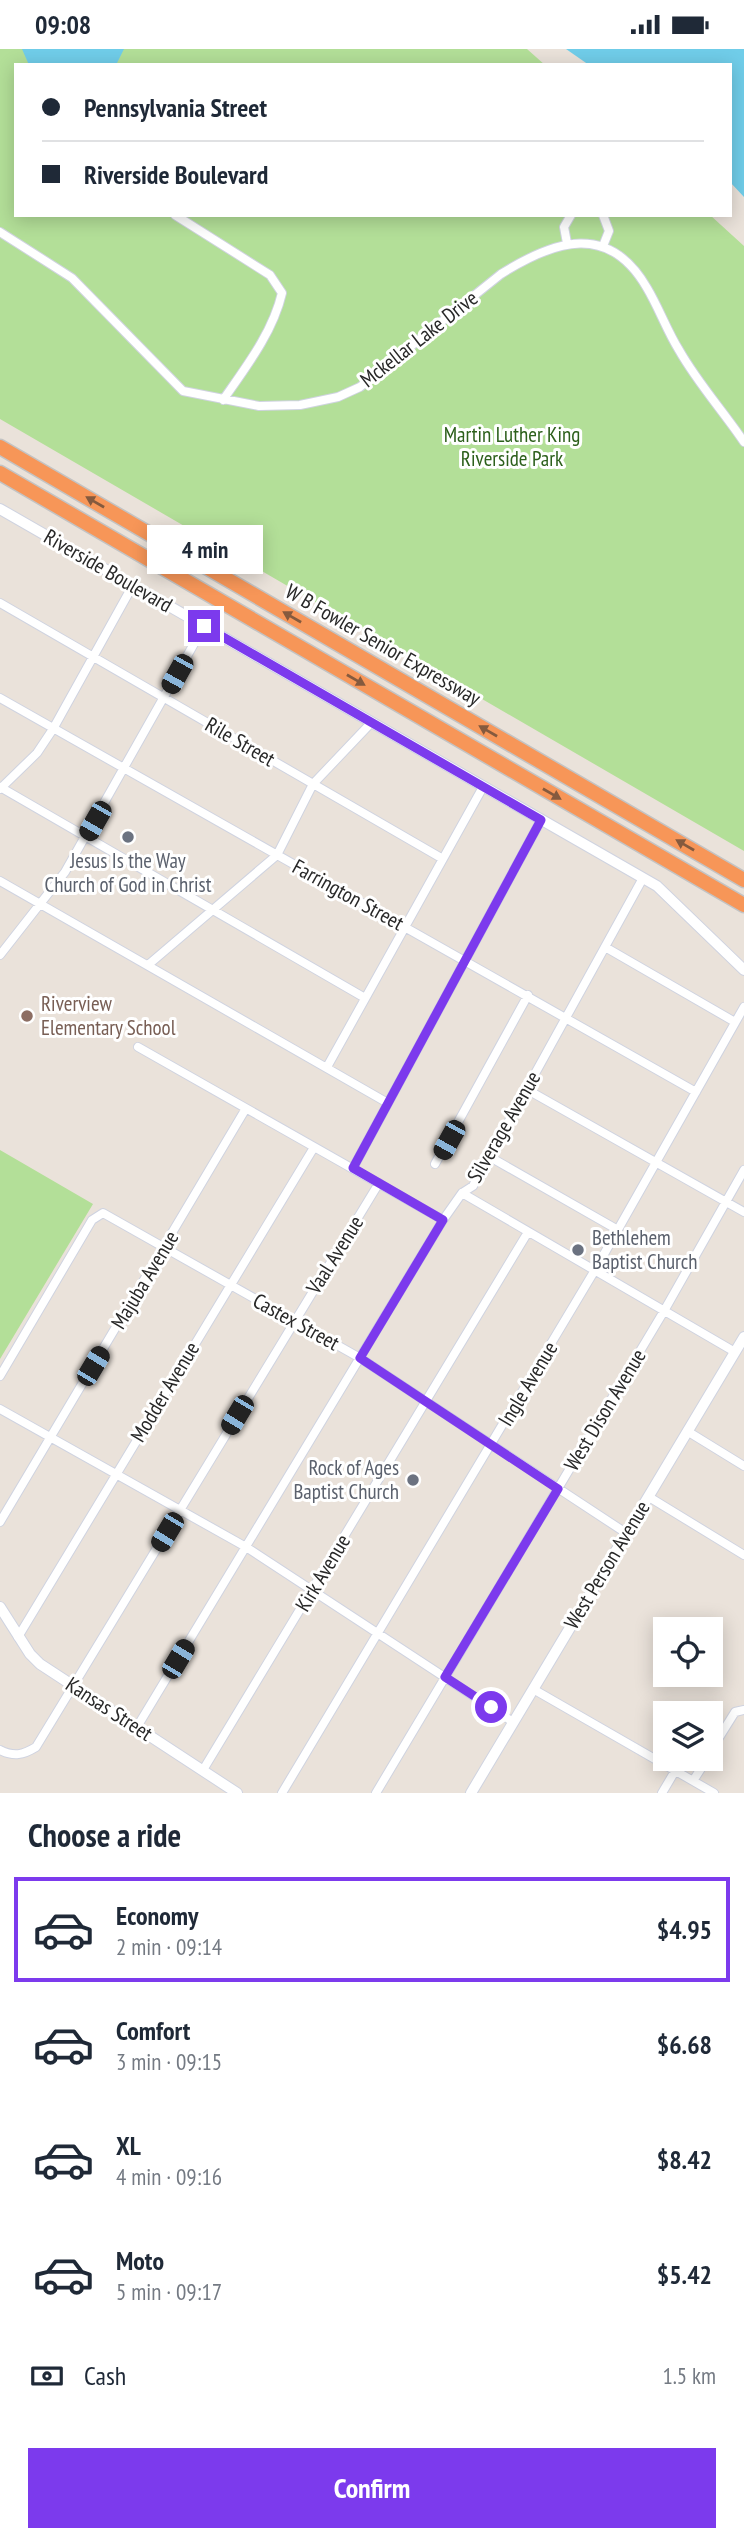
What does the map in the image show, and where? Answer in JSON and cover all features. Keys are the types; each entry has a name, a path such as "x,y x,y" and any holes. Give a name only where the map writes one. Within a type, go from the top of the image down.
{"highway":[{"name":"W B Fowler Senior Expressway","path":"0,447 744,880"},
{"name":"W B Fowler Senior Expressway","path":"0,473 744,905"}],"street":[{"path":"178,217 270,275 282,292 278,309 259,347 223,400"},
{"path":"567,243 564,227 570,217"},
{"path":"604,217 609,230 603,246 633,267 678,350 744,442"},
{"name":"Mckellar Lake Drive","path":"0,232 72,278 183,391 259,406 300,405 338,397 359,387 501,274 526,258 567,243 603,246"},
{"name":"Riverside Boulevard","path":"0,509 643,878 672,899 744,970"},
{"path":"133,585 53,729 37,753 0,788 365,998"},
{"name":"Rile Street","path":"0,603 443,859"},
{"path":"0,955 41,903 86,836 204,626"},
{"name":"Farrington Street","path":"0,698 124,771 528,995 696,1092"},
{"path":"148,965 277,855 313,784 371,723"},
{"path":"327,1067 483,787"},
{"path":"353,1168 386,1102 541,820"},
{"name":"Silverage Avenue","path":"137,1727 443,1220 462,1193 473,1186 643,878"},
{"path":"0,881 386,1102"},
{"path":"605,947 735,1022"},
{"path":"435,1164 528,995"},
{"name":"Ingle Avenue","path":"282,1793 595,1270 744,1007"},
{"path":"138,1047 313,1149 353,1168 443,1220"},
{"path":"526,1089 744,1212"},
{"name":"Majuba Avenue","path":"0,1522 245,1110"},
{"name":"Modder Avenue","path":"18,1637 313,1149"},
{"path":"490,1157 618,1230"},
{"name":"West Dison Avenue","path":"376,1793 664,1311 744,1170"},
{"name":"Vaal Avenue","path":"0,1750 10,1755 24,1755 36,1747 379,1183"},
{"path":"462,1193 736,1352"},
{"name":"Castex Street","path":"0,1376 92,1220 100,1213 360,1358 626,1533"},
{"name":"Kirk Avenue","path":"203,1770 528,1232"},
{"name":"West Person Avenue","path":"471,1793 744,1337"},
{"path":"0,1409 246,1547 513,1722"},
{"path":"687,1431 744,1467"},
{"path":"649,1497 744,1555"},
{"name":"Kansas Street","path":"0,1607 18,1637 40,1664 237,1793"},
{"path":"533,1689 653,1757"},
{"path":"723,1731 735,1712 744,1710"},
{"path":"662,1793 674,1771"},
{"path":"677,1771 714,1793"},
{"path":"693,1781 699,1771"}],"green space":[{"name":"Martin Luther King Riverside Park","path":"0,49 527,49 543,63 14,63 14,217 712,217 744,246 744,851 0,419"},
{"path":"0,1150 93,1204 0,1359"}],"water":[{"path":"22,49 124,49 117,63 28,63"},
{"path":"566,49 744,49 744,197 732,184 732,63 586,63"}],"place":[{"name":"Jesus Is the Way Church of God in Christ","path":"128,837"},
{"name":"Riverview Elementary School","path":"27,1016"},
{"name":"Bethlehem Baptist Church","path":"578,1250"},
{"name":"Rock of Ages Baptist Church","path":"413,1480"}],"route":[{"path":"204,626 541,820 386,1102 353,1168 443,1220 360,1358 558,1489 445,1677 491,1707"}]}
